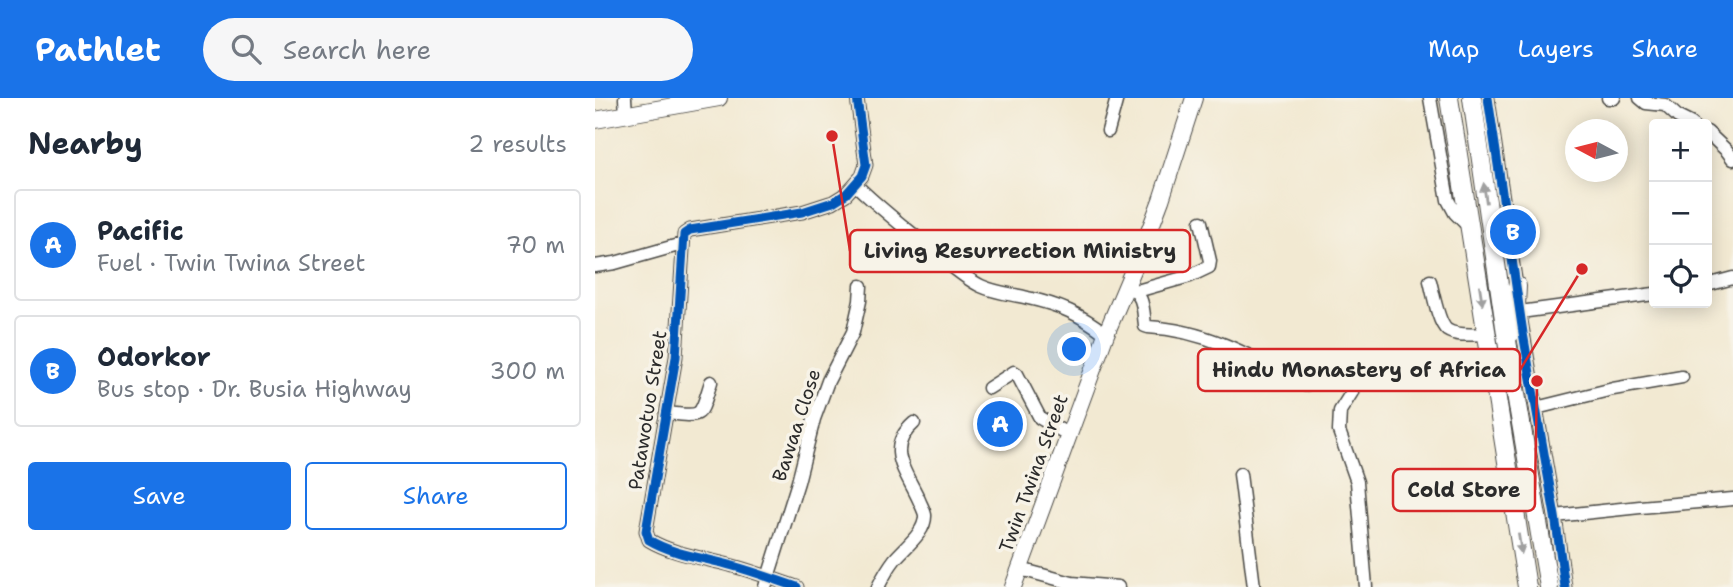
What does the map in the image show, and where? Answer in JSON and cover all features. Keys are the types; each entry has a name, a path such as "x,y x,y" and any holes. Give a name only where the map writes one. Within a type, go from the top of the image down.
{"highway":[{"path":"1449,98 1527,587"},
{"path":"1456,98 1461,118 1478,142"},
{"path":"1472,98 1478,142 1515,319"},
{"path":"1517,286 1515,319 1508,347 1549,587"}],"main road":[{"path":"595,120 719,98"},
{"name":"Twin Twina Street","path":"1013,587 1106,334 1132,288 1194,98"}],"street":[{"path":"625,98 626,115"},
{"path":"595,266 683,244 684,234 690,230 802,212 833,202 846,194 862,176 866,165 857,98"},
{"path":"1108,131 1117,98"},
{"path":"1430,98 1448,200 1455,213 1470,228"},
{"path":"1488,98 1517,286"},
{"path":"1608,98 1614,98"},
{"path":"1640,98 1645,103 1656,101 1665,104 1682,119"},
{"path":"1712,136 1733,159"},
{"path":"855,184 873,202 978,285 995,292 1066,309 1086,319 1106,334"},
{"path":"1201,222 1209,267 1190,276 1132,288 1143,304 1145,326 1212,339 1305,385"},
{"name":"Patawotuo Street","path":"683,244 676,357 646,531 649,540 674,551 734,566 766,582 797,587"},
{"path":"1712,284 1733,278"},
{"path":"1430,281 1446,329 1455,333 1487,334"},
{"name":"Bawaa Close","path":"766,582 798,481 814,419 828,381 853,332 861,285"},
{"path":"1565,587 1536,408 1515,319 1649,294"},
{"path":"989,388 1014,372 1040,418 1069,435"},
{"path":"1536,408 1613,389 1682,377"},
{"path":"666,413 689,416 701,412 711,382"},
{"path":"1352,392 1340,411 1339,431 1357,482 1366,587"},
{"path":"878,587 884,573 922,528 925,518 900,461 898,446 903,432 914,423"},
{"path":"1240,474 1254,587"},
{"path":"1555,516 1733,499"},
{"path":"1020,569 1072,583 1118,587"}],"cycle path":[{"path":"797,587 741,568 669,549 649,540 646,531 676,357 684,234 690,230 802,212 833,202 846,194 862,176 866,165 857,98"},
{"path":"1488,98 1565,587"}],"place":[{"name":"Living Resurrection Ministry","path":"832,136"},
{"name":"Odorkor","path":"1513,232"},
{"name":"Hindu Monastery of Africa","path":"1582,269"},
{"name":"Cold Store","path":"1537,381"},
{"name":"Pacific","path":"1000,424"}]}
